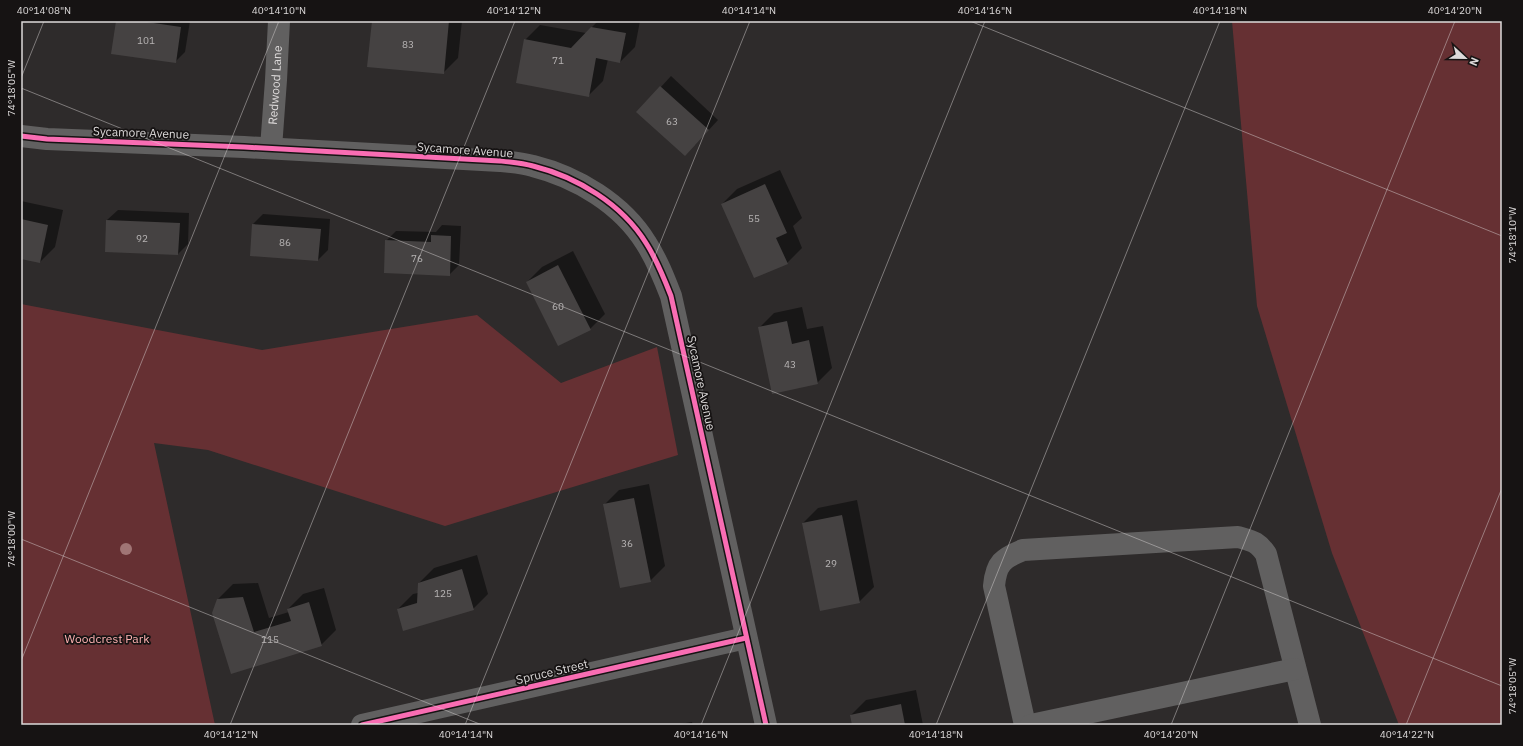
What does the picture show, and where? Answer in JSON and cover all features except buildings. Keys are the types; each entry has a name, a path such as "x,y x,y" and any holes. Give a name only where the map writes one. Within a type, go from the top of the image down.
{"street":[{"name":"Redwood Lane","path":"271,148 279,21"},
{"name":"Sycamore Avenue","path":"21,136 47,139 271,148 500,161 532,166 560,174 586,187 611,204 633,226 646,243 662,272 671,296 766,725"},
{"path":"1025,725 994,586 995,574 999,565 1007,556 1023,550 1238,537 1253,541 1260,546 1266,554 1310,725"},
{"name":"Spruce Street","path":"362,725 746,638"},
{"path":"1031,725 1295,669"}],"green space":[{"path":"1232,21 1502,21 1502,725 1399,725 1332,553 1257,306"},
{"name":"Woodcrest Park","path":"21,304 262,350 477,315 561,383 657,347 678,455 445,526 208,450 154,443 215,725 21,725"}],"cycle path":[{"path":"21,136 47,139 244,147 513,162 533,166 566,177 582,185 611,204 636,229 650,249 671,296 766,725"},
{"path":"362,725 746,638"}]}
